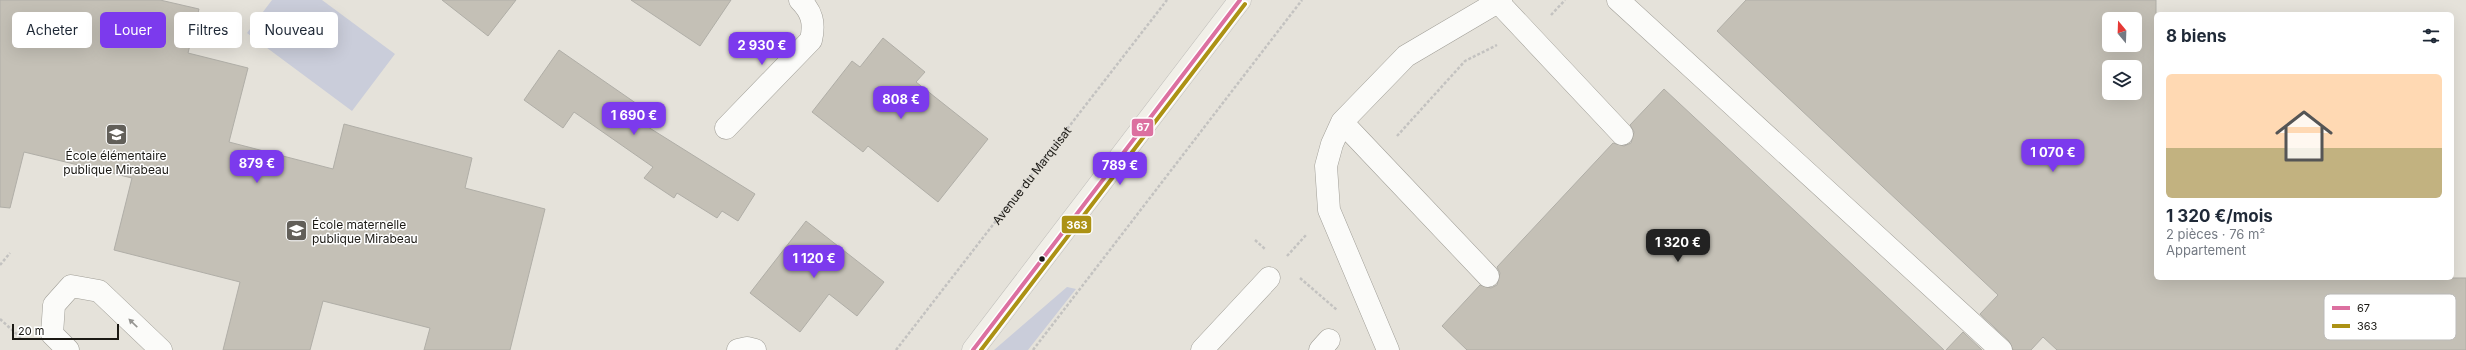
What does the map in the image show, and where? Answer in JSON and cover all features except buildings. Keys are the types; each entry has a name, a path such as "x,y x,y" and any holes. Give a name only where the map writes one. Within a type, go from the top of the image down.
{"main road":[{"path":"973,350 1240,0"}],"street":[{"path":"726,128 811,40 814,29 812,17 800,0"},
{"path":"1618,0 2000,350"},
{"path":"1388,350 1329,210 1326,166 1332,144 1342,122 1406,56 1499,1 1525,31 1622,134"},
{"path":"1342,122 1488,276"},
{"path":"1202,350 1275,270"},
{"path":"68,350 52,334 54,305 71,286 99,291 161,350"},
{"path":"738,350 747,348 755,350"}],"path":[{"name":"Avenue du Marquisat","path":"896,350 1167,0"},
{"path":"1033,350 1302,0"},
{"path":"1377,158 1465,61 1546,20 1565,0"},
{"path":"1275,270 1329,210"},
{"path":"1255,240 1275,270 1342,314"},
{"path":"0,265 10,253"},
{"path":"0,319 26,342"}],"shaded area":[{"path":"272,0 322,0 395,54 352,111 267,48 338,48 338,12 263,12"},
{"path":"1067,287 1076,289 1028,350 994,350"}],"transit line":[{"name":"67","path":"973,350 1240,0"},
{"name":"363","path":"981,350 1245,4"}],"place":[{"name":"École élémentaire publique Mirabeau","path":"116,134"},
{"name":"École maternelle publique Mirabeau","path":"297,231"}]}
